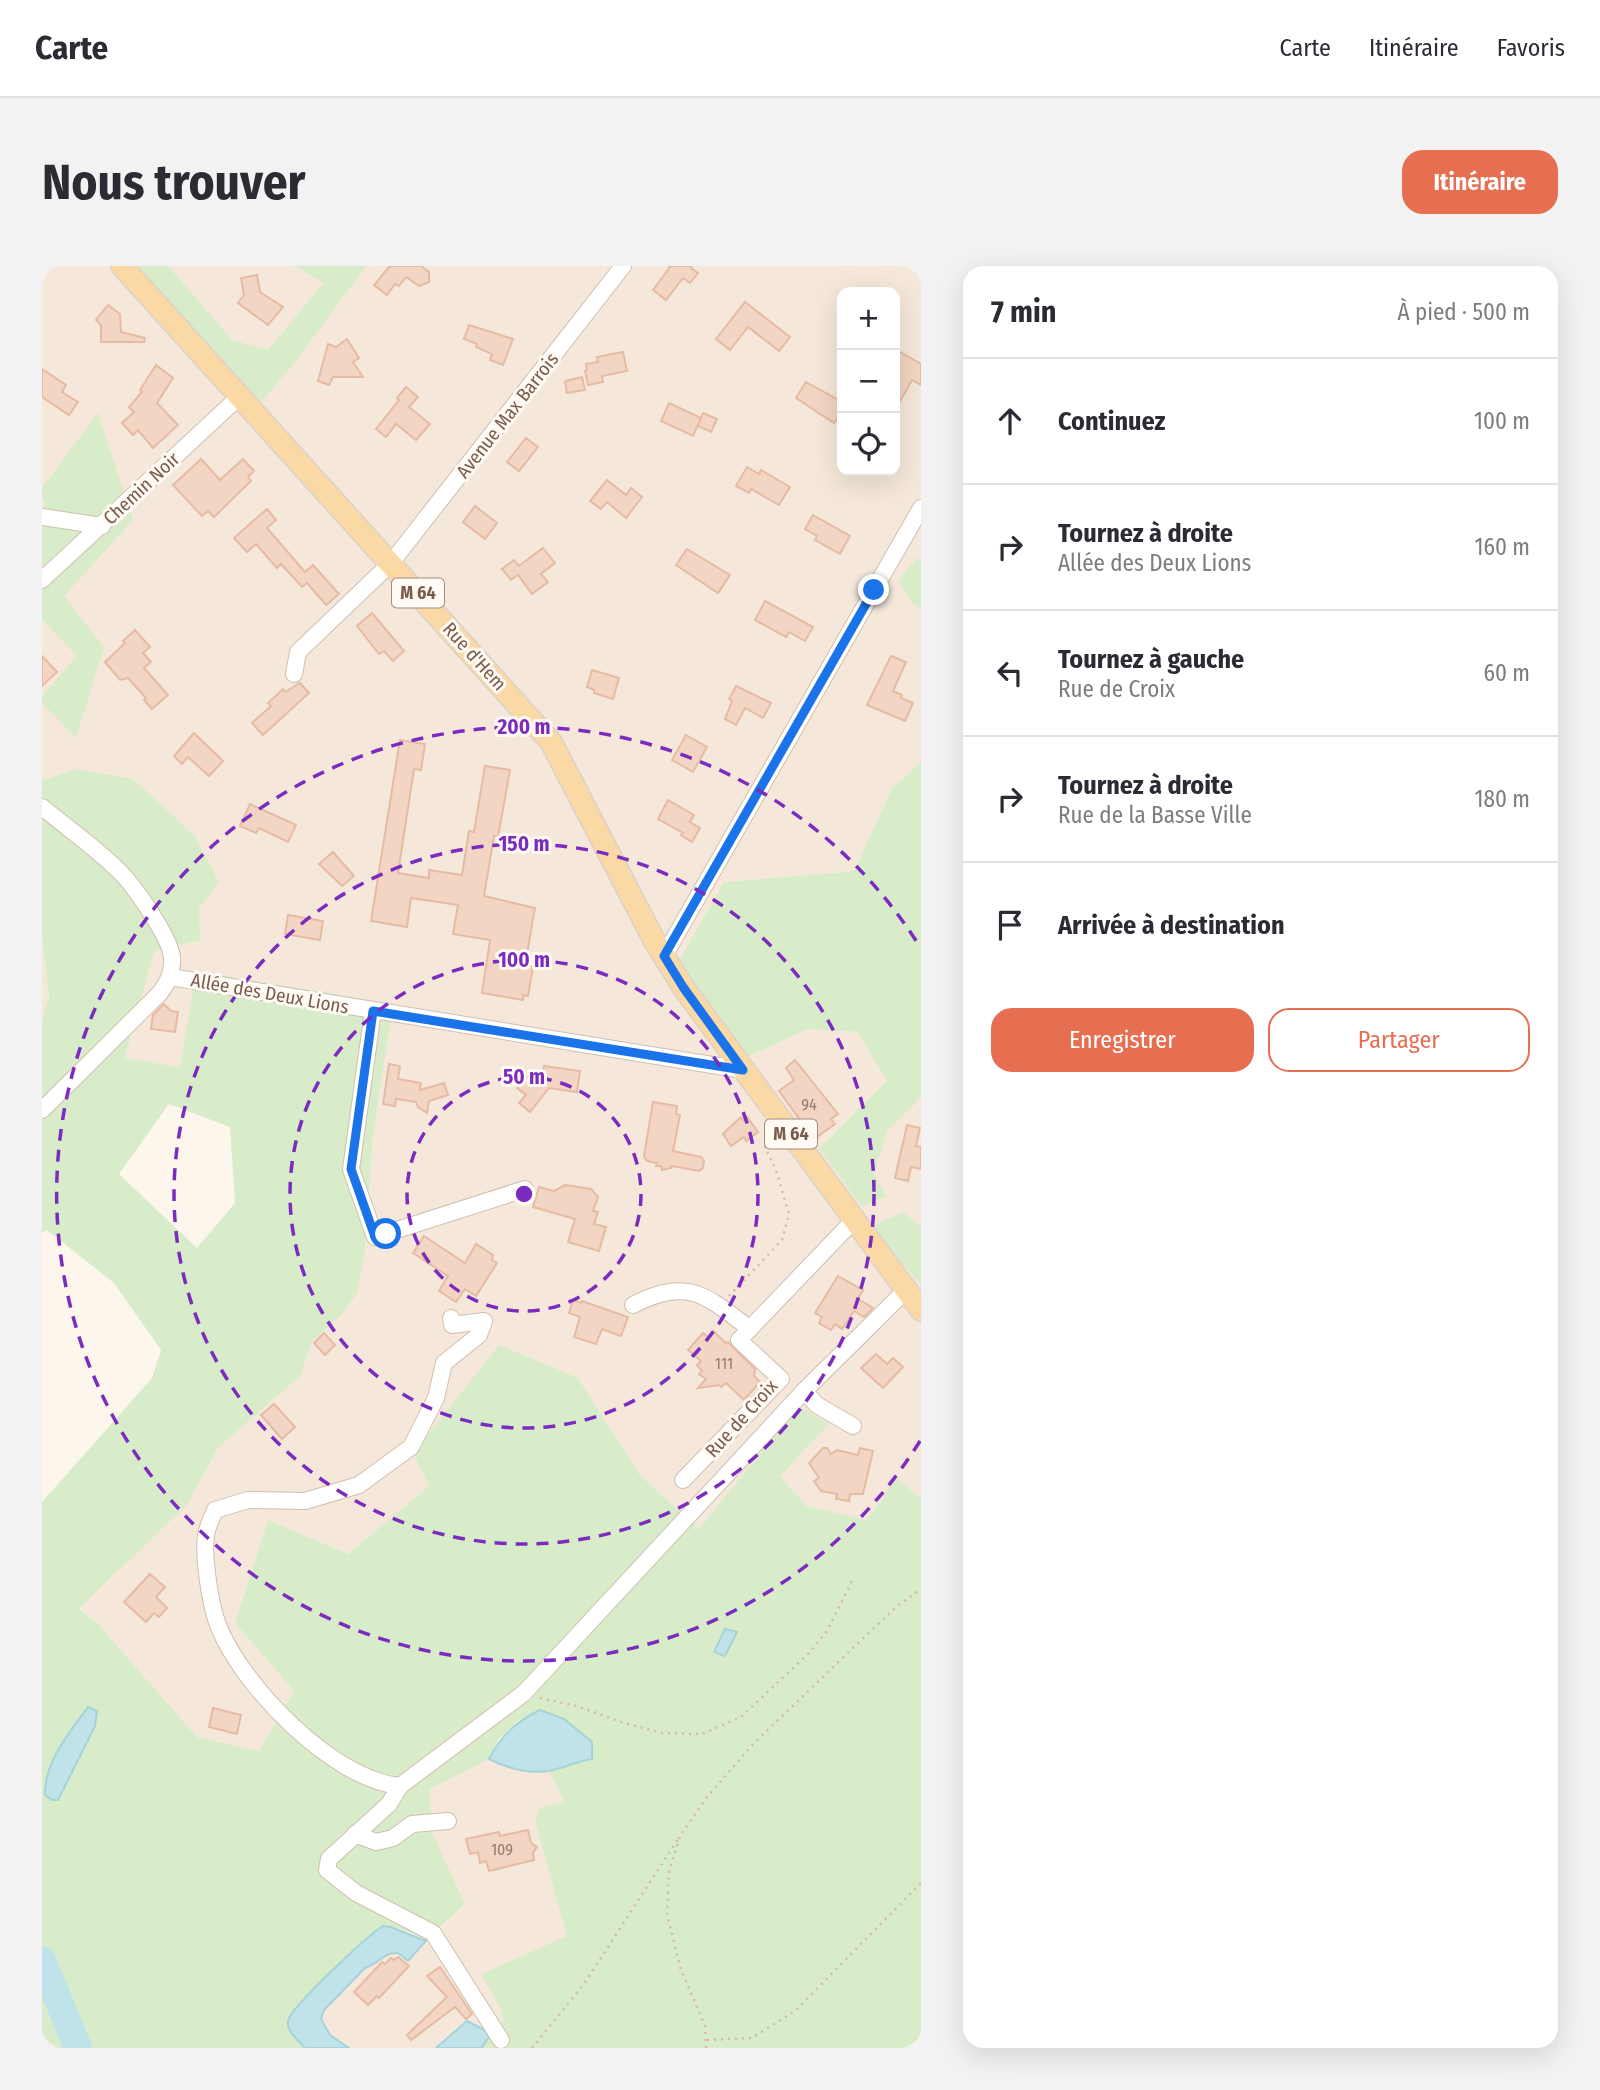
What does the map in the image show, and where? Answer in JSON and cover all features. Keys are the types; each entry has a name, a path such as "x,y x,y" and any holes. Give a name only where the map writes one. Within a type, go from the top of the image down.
{"main road":[{"name":"Rue d'Hem","path":"122,266 551,742 664,956"},
{"name":"M 64","path":"664,956 743,1070 921,1310"}],"street":[{"name":"Avenue Max Barrois","path":"294,674 298,652 391,563 623,266"},
{"name":"Chemin Noir","path":"42,580 240,396"},
{"path":"664,956 921,508"},
{"path":"42,517 102,526"},
{"path":"42,807 118,869 134,889 170,948 172,956 166,986 42,1110"},
{"name":"Allée des Deux Lions","path":"170,976 743,1070"},
{"path":"373,1011 351,1169 375,1237 525,1189"},
{"path":"633,1305 660,1293 680,1291 699,1294 750,1329 855,1219"},
{"path":"501,2040 433,1933 356,1893 327,1870 329,1859 389,1804 400,1786 524,1693 804,1391 906,1290"},
{"path":"400,1786 389,1785 351,1769 315,1745 278,1712 243,1668 218,1624 206,1569 206,1534 215,1510 248,1500 305,1501 359,1485 411,1447 436,1398 444,1363 479,1335 484,1321 452,1325 451,1318"},
{"name":"Rue de Croix","path":"684,1480 781,1379 739,1340 750,1329"},
{"path":"804,1391 817,1405 853,1426"},
{"path":"355,1834 376,1842 393,1838 412,1824 448,1821"}],"path":[{"path":"720,1306 782,1240 789,1214 776,1170 765,1147 783,1123"},
{"path":"524,1693 577,1706 662,1733 702,1734 741,1717 810,1652 827,1631 853,1579"},
{"path":"532,2048 584,1984 707,1797 754,1743 897,1606 921,1589"},
{"path":"680,1836 669,1872 667,1913 680,1967 705,2026 706,2048"},
{"path":"707,2040 752,2038 796,2011 921,1883"}],"shaded area":[{"path":"42,266 921,266 921,762 892,788 854,871 724,882 745,1058 808,1029 858,1032 887,1081 914,1105 921,1095 921,1499 897,1478 866,1520 808,1507 780,1476 798,1406 699,1529 640,1475 578,1378 429,1486 348,1554 268,1520 235,1623 294,1691 259,1751 197,1737 97,1623 79,1607 187,1505 218,1448 300,1376 312,1342 342,1314 365,1250 373,1136 180,1067 125,1058 154,952 200,940 76,769 42,781"},
{"path":"42,936 49,997 42,1021"},
{"path":"489,1759 523,1771 549,1771 564,1803 535,1821 568,1937 481,1974 500,2008 504,2021 485,2030 474,2023 459,2027 436,2048 349,2048 330,2035 322,2023 324,2010 365,1968 387,1953 398,1953 408,1961 465,1904 432,1832 430,1789"}],"green space":[{"path":"136,266 168,266 232,340 268,350 324,283 295,266 366,266 292,366 261,402"},
{"path":"98,413 133,520 64,596 104,647 76,738 42,703 42,696 77,656 42,619 42,509 45,504 42,488"},
{"path":"917,558 921,560 921,608 912,603 898,581"},
{"path":"921,762 921,1095 888,1129 874,1173 886,1196 862,1207 819,1148 887,1081 858,1032 808,1029 745,1058 717,1021 679,961 724,882 854,871 892,788"},
{"path":"76,769 133,779 195,836 219,882 199,908 200,940 154,952 125,1058 180,1067 196,971 393,1004 373,1136 365,1250 357,1293 342,1314 312,1342 300,1376 218,1448 187,1505 79,1608 97,1623 197,1737 259,1751 294,1691 235,1623 268,1520 348,1554 429,1486 413,1453 499,1345 578,1378 640,1475 699,1529 798,1406 829,1424 780,1476 807,1506 866,1520 897,1478 921,1499 921,2048 482,2048 489,2036 485,2030 504,2021 500,2008 481,1974 567,1936 535,1821 540,1808 564,1802 549,1771 592,1759 540,1710 516,1722 499,1739 489,1759 430,1789 432,1832 465,1904 426,1941 395,1928 377,1930 292,2012 290,2027 305,2048 42,2048 42,1502 152,1378 161,1350 114,1283 47,1230 42,1233 42,1021 49,997 42,936 42,781","holes":["169,1104 230,1127 235,1203 197,1248 119,1174"]},
{"path":"903,1212 921,1227 921,1285 871,1227"}],"water":[{"path":"725,1629 737,1632 725,1656 714,1652"},
{"path":"88,1707 97,1711 95,1726 58,1800 52,1800 45,1795 53,1759"},
{"path":"540,1710 564,1719 592,1742 592,1759 555,1770 533,1772 518,1770 489,1759 510,1730"},
{"path":"383,1926 426,1941 408,1961 398,1953 393,1953 365,1968 324,2010 321,2019 330,2035 349,2048 305,2048 289,2028 288,2021 292,2014 331,1972"},
{"path":"467,2021 483,2029 489,2036 482,2048 436,2048"}],"building":[{"path":"390,266 421,266 429,272 429,282 419,286 406,277 399,286 395,284 387,295 374,285"},
{"path":"669,266 692,266 698,273 690,283 683,278 666,300 653,290"},
{"path":"257,275 260,292 283,307 268,325 238,303 244,295 241,278"},
{"path":"745,302 790,337 779,351 748,327 730,350 716,339"},
{"path":"108,305 120,314 121,332 145,338 144,342 101,342 101,325 96,320"},
{"path":"469,325 513,339 503,365 490,360 492,354 476,347 477,344 464,339"},
{"path":"347,339 359,358 353,362 363,377 333,377 329,385 318,381 328,344 336,347"},
{"path":"623,352 627,371 602,376 603,382 588,385 586,364 598,362 597,357"},
{"path":"900,352 921,364 921,385 912,380 900,401"},
{"path":"156,365 173,378 157,403 178,425 153,448 138,430 133,435 122,423 134,412 129,407 142,392 140,390"},
{"path":"42,369 66,385 62,392 78,402 69,415 42,397"},
{"path":"582,377 585,390 567,393 565,381"},
{"path":"806,382 837,399 837,418 834,423 796,398"},
{"path":"406,387 418,397 409,407 430,424 416,440 396,424 386,437 376,429"},
{"path":"669,403 701,418 693,436 661,421"},
{"path":"703,413 717,419 711,432 698,426"},
{"path":"526,438 538,447 519,471 507,462"},
{"path":"201,459 220,480 243,459 254,471 248,477 251,481 214,517 208,511 202,516 173,485"},
{"path":"747,467 759,474 761,470 790,487 779,505 751,489 749,493 736,486"},
{"path":"607,480 626,495 631,488 642,497 626,518 607,502 601,509 590,501"},
{"path":"475,506 497,523 485,539 463,522"},
{"path":"267,509 276,520 267,528 305,572 313,565 339,594 326,605 307,583 302,587 281,564 277,568 256,544 247,552 234,538"},
{"path":"813,515 850,536 840,554 815,540 817,536 805,529"},
{"path":"543,548 555,563 541,574 548,582 532,594 518,575 511,580 502,569 514,560 519,566"},
{"path":"687,549 730,575 718,593 676,565"},
{"path":"765,601 813,627 805,641 789,632 786,637 755,620"},
{"path":"372,613 404,651 393,661 384,651 379,654 357,626"},
{"path":"135,630 150,647 143,653 151,662 144,668 168,695 152,709 128,678 120,680 105,662"},
{"path":"42,656 57,672 42,686"},
{"path":"891,656 906,662 893,691 913,703 905,721 867,705"},
{"path":"592,670 619,678 613,699 594,693 594,690 587,687"},
{"path":"300,683 309,693 263,735 252,723 271,706 268,703 283,689 285,692"},
{"path":"736,686 771,703 763,718 745,708 736,725 725,719 732,701 729,699"},
{"path":"194,733 223,761 209,776 188,757 182,764 174,756"},
{"path":"686,735 707,747 693,772 672,760"},
{"path":"400,740 425,744 421,770 414,769 398,873 429,878 429,870 462,875 469,831 474,832 485,766 510,770 498,837 494,836 484,896 535,908 525,965 533,966 528,996 523,995 523,1000 482,993 490,940 453,934 458,905 411,898 407,927 371,921"},
{"path":"668,800 694,815 690,822 700,828 692,842 681,835 683,833 658,819"},
{"path":"250,804 296,825 288,842 259,828 256,833 240,826"},
{"path":"333,852 354,876 342,886 319,864"},
{"path":"288,915 323,921 320,940 285,934"},
{"path":"164,1004 171,1011 178,1012 175,1032 151,1029 153,1015"},
{"path":"795,1060 838,1114 831,1119 835,1124 814,1139 779,1091 794,1080 786,1068"},
{"path":"389,1064 400,1066 398,1079 421,1083 420,1090 444,1083 448,1095 429,1101 427,1113 418,1107 416,1102 396,1099 395,1106 383,1104"},
{"path":"544,1066 580,1071 577,1092 549,1088 530,1112 519,1103 526,1095 517,1088 526,1076 534,1082"},
{"path":"653,1102 677,1106 676,1114 680,1115 673,1151 701,1157 704,1161 703,1168 699,1171 672,1166 662,1170 661,1166 656,1166 657,1163 647,1161 644,1156"},
{"path":"741,1117 743,1120 747,1117 758,1132 746,1141 744,1137 731,1146 723,1134"},
{"path":"907,1125 920,1128 916,1146 921,1147 921,1169 911,1167 908,1181 895,1178"},
{"path":"565,1185 591,1189 598,1197 593,1211 598,1212 594,1224 606,1227 599,1251 568,1242 575,1219 533,1207 539,1187 554,1191"},
{"path":"424,1236 465,1263 476,1244 493,1255 492,1260 497,1263 476,1296 465,1289 456,1302 439,1291 448,1276 413,1253"},
{"path":"838,1276 863,1290 858,1299 873,1308 864,1317 854,1311 842,1329 835,1324 831,1330 819,1323 822,1317 815,1313"},
{"path":"573,1300 628,1317 621,1336 602,1329 596,1344 574,1337 580,1317 569,1313"},
{"path":"713,1331 755,1369 754,1376 760,1382 744,1400 726,1383 721,1387 698,1388 706,1379 699,1374 702,1371 697,1365 701,1361 688,1350 703,1333 708,1337"},
{"path":"324,1333 335,1345 325,1355 314,1343"},
{"path":"876,1354 887,1364 893,1358 903,1367 883,1388 861,1368"},
{"path":"274,1404 295,1427 282,1439 261,1415"},
{"path":"823,1448 827,1448 831,1454 837,1450 858,1455 860,1448 873,1451 863,1494 850,1494 849,1501 836,1499 837,1494 821,1491 814,1481 819,1478 809,1463"},
{"path":"150,1574 165,1587 156,1597 167,1608 159,1617 154,1613 146,1622 124,1602"},
{"path":"213,1708 241,1715 237,1734 209,1727"},
{"path":"528,1830 531,1843 537,1847 533,1853 534,1860 489,1871 486,1861 480,1863 478,1852 470,1854 466,1839 499,1832 500,1836"},
{"path":"398,1957 409,1966 379,1998 377,1996 368,2005 354,1992 382,1962 385,1964 391,1958 394,1960"},
{"path":"440,1967 472,2014 466,2019 455,2007 411,2040 407,2035 447,1997 427,1976"}],"waterway":[{"path":"42,1960 78,2048"}],"route":[{"path":"386,1234 375,1237 351,1169 373,1011 743,1070 664,956 874,590"}]}
